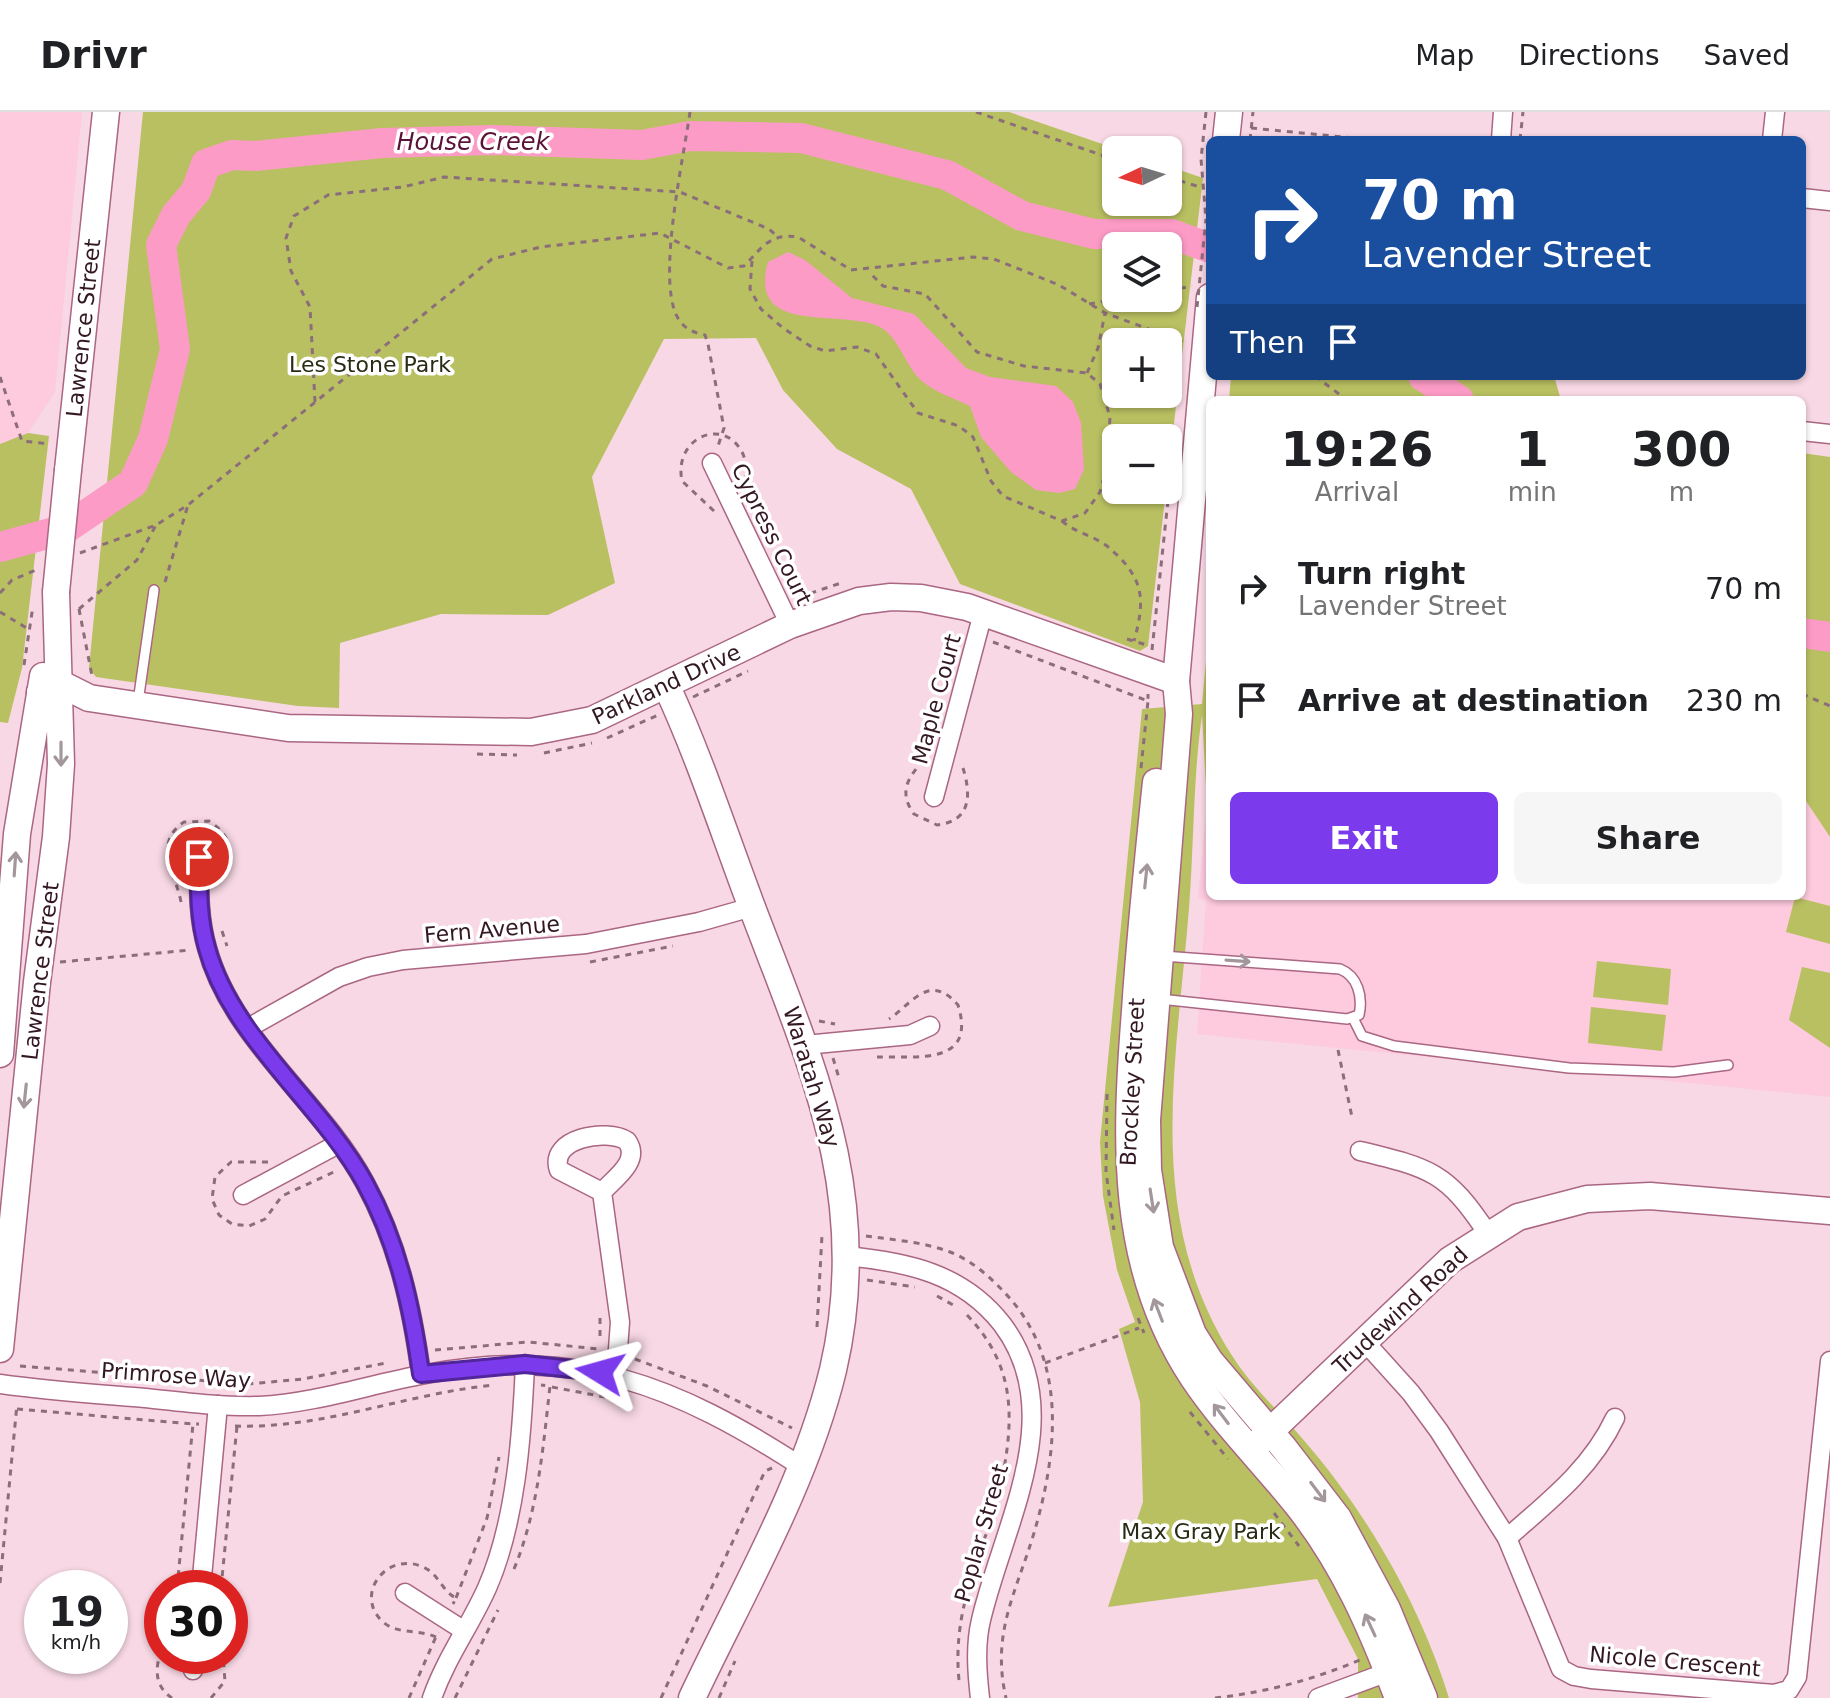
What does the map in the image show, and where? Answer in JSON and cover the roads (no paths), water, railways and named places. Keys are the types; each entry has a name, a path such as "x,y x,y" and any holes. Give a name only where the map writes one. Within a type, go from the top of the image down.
{"main road":[{"name":"Lawrence Street","path":"0,1349 8,1196 56,837 54,695 66,597 68,470 106,112"},
{"path":"1226,136 1229,112"},
{"name":"Brockley Street","path":"1205,304 1176,681 1179,714 1127,1158 1149,1327 1194,1379 1240,1457 1298,1507 1345,1575 1373,1631 1424,1698"},
{"name":"Parkland Drive","path":"54,695 288,728 505,733 579,724 667,687 791,607 891,597 921,598 983,613 1176,681"},
{"name":"Waratah Way","path":"667,687 752,907 822,1049 833,1133 856,1257 833,1368 786,1464 692,1698"},
{"name":"Lawrence Street","path":"0,1054 17,834 54,695"},
{"name":"Brockley Street","path":"1149,955 1157,999 1147,1145 1150,1195 1160,1247 1193,1334 1227,1385 1338,1518 1387,1609 1398,1666 1398,1698"},
{"path":"4,979 37,982"},
{"name":"Trudewind Road","path":"1240,1457 1450,1260 1518,1217 1566,1203 1607,1197 1650,1196 1830,1211"}],"street":[{"path":"1501,136 1503,112"},
{"path":"1772,136 1775,112"},
{"path":"1806,198 1830,201"},
{"path":"1806,431 1830,434"},
{"name":"Cypress Court","path":"712,463 791,607"},
{"name":"Maple Court","path":"934,797 983,613"},
{"path":"199,857 199,912 207,949 231,1002 248,1028 365,1182 391,1239 412,1306 421,1374"},
{"name":"Fern Avenue","path":"248,1028 339,977 368,967 403,960 599,942 752,907"},
{"path":"822,1049 910,1035 930,1026"},
{"path":"243,1195 338,1144"},
{"path":"1360,1151 1408,1163 1442,1177 1461,1194 1488,1234"},
{"path":"602,1192 620,1322 616,1376"},
{"name":"Poplar Street","path":"856,1257 922,1268 949,1278 977,1296 1009,1333 1027,1370 1031,1410 1027,1463 1019,1500 980,1622 977,1649 980,1698"},
{"name":"Nicole Crescent","path":"1365,1342 1411,1393 1439,1431 1507,1538 1558,1665 1568,1674 1774,1694 1789,1690 1797,1677 1830,1361"},
{"path":"432,1698 443,1667 487,1587 508,1514 523,1424 525,1364"},
{"name":"Primrose Way","path":"0,1384 218,1405 303,1402 421,1374 525,1364 583,1369 668,1393 731,1421 786,1464"},
{"path":"203,1570 218,1405"},
{"path":"1507,1538 1581,1471 1601,1448 1615,1418"},
{"path":"405,1593 463,1630"},
{"path":"1318,1698 1398,1666"}],"lane":[{"path":"138,705 154,590"},
{"path":"1149,955 1340,969 1349,972 1357,983 1360,1009 1353,1018"},
{"path":"1157,999 1353,1018"},
{"path":"1353,1018 1362,1036 1394,1046 1554,1066 1649,1072 1728,1065"}],"waterway":[{"name":"House Creek","path":"0,547 65,529 133,483 153,439 175,349 161,245 176,215 196,191 206,164 232,155 255,156 382,143 494,140 642,145 690,136 801,138 947,175 1022,216 1094,234 1172,234 1206,247"},
{"name":"House Creek","path":"1429,380 1453,396"},
{"name":"House Creek","path":"1806,634 1830,637"}],"park label":[{"name":"Les Stone Park","path":"370,364"},
{"name":"Max Gray Park","path":"1201,1531"}]}
